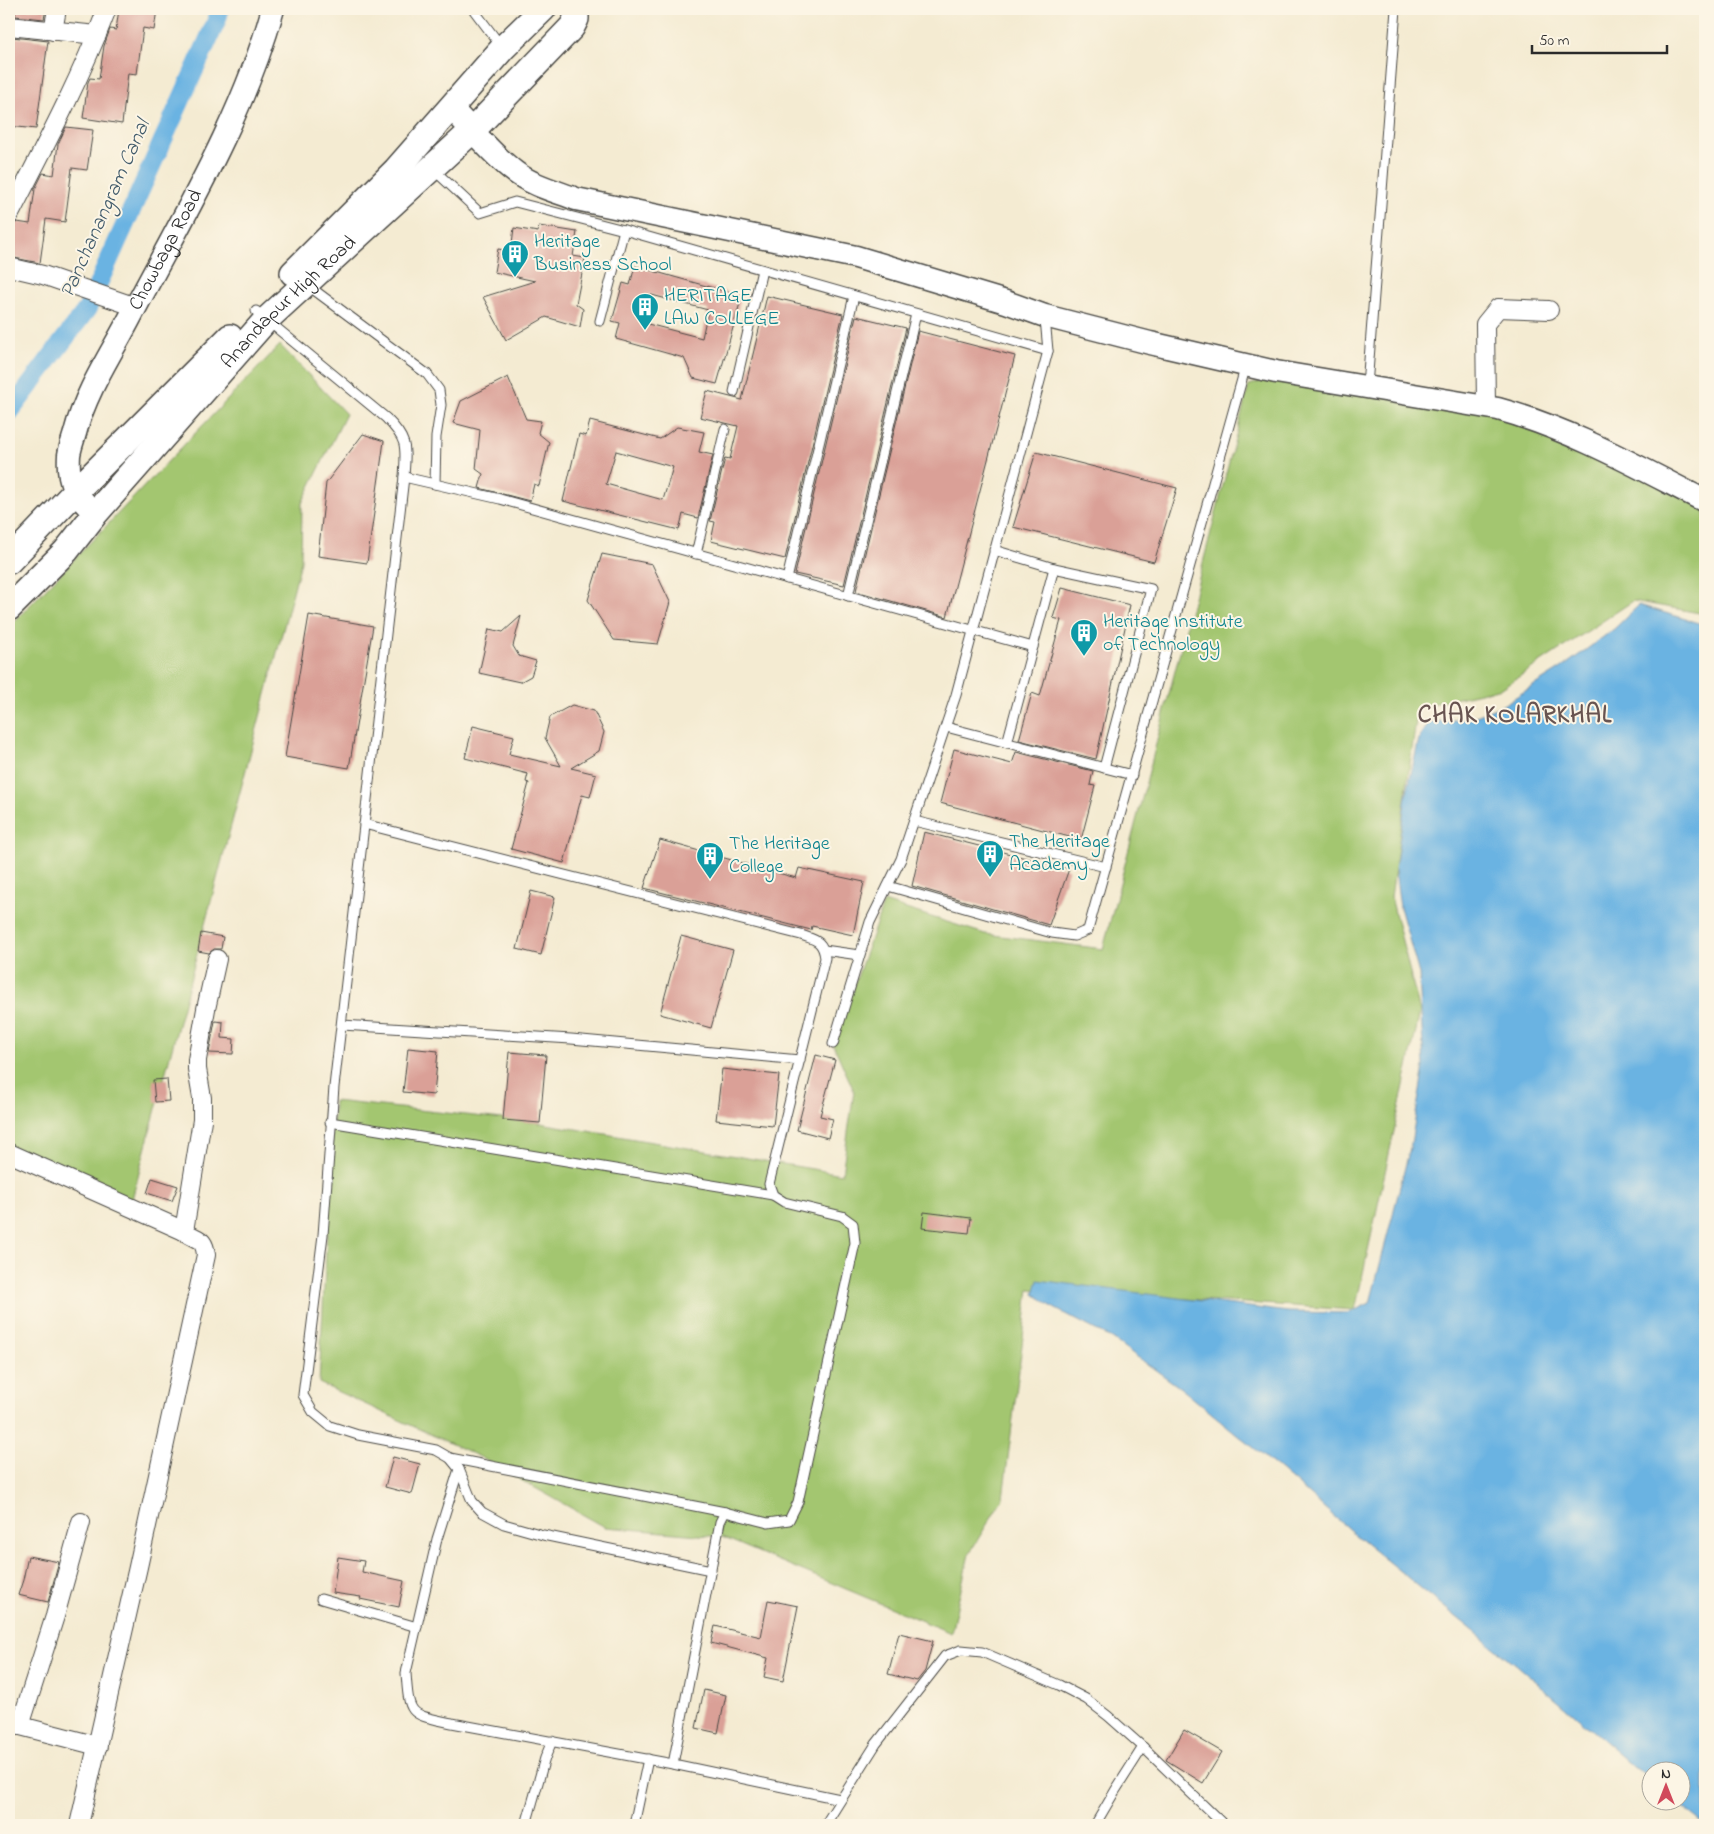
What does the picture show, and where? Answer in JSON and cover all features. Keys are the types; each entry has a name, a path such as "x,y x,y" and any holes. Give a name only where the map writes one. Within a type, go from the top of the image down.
{"main road":[{"name":"Anandapur High Road","path":"423,159 451,108 500,44 542,9"},
{"name":"Anandapur High Road","path":"9,561 75,492 301,278 423,159 473,130 572,27 576,19 576,9"},
{"name":"Anandapur High Road","path":"9,608 66,551 261,316"}],"street":[{"path":"53,31 57,9"},
{"path":"9,216 48,142 107,9"},
{"name":"Chowbaga Road","path":"75,492 69,475 69,453 78,420 93,384 136,307 244,96 273,9"},
{"path":"9,26 97,35"},
{"path":"451,108 516,172 539,186 576,199 856,257 969,290 1045,316 1150,343 1276,372 1486,406 1518,414 1651,472 1705,501"},
{"path":"9,267 43,275 136,307"},
{"path":"1486,406 1485,324 1498,308 1549,310"},
{"path":"75,492 95,514"},
{"path":"184,1231 202,1114 202,1098 196,1069 197,1060 217,959"},
{"path":"9,1153 200,1239 205,1247 206,1255 79,1825"},
{"path":"81,1522 55,1616 15,1724 98,1746"}],"lane":[{"path":"473,9 500,44"},
{"path":"1367,386 1396,9"},
{"path":"423,159 480,213 515,202 624,230 1048,351"},
{"path":"600,321 624,230"},
{"path":"734,392 762,270"},
{"path":"301,278 427,374 439,390 441,405 436,437 435,484"},
{"path":"787,579 854,296"},
{"path":"848,596 916,314"},
{"path":"261,316 386,418 398,430 405,442 404,477 330,1122 323,1235 303,1395 313,1412 330,1426 358,1435 436,1450 450,1458 725,1512 768,1523 789,1520 798,1502 854,1243 853,1224 842,1216 784,1202 773,1195 330,1122"},
{"path":"833,1044 870,922 901,860 956,695 1048,351 1045,316"},
{"path":"888,886 1052,933 1074,936 1088,930 1246,365"},
{"path":"696,554 725,429"},
{"path":"404,477 500,498 1033,647"},
{"path":"994,550 1054,568 1151,588 1104,768"},
{"path":"1007,743 1054,568"},
{"path":"946,727 1132,775"},
{"path":"914,821 1106,867"},
{"path":"364,824 800,935 819,942 824,950 825,958 769,1184 773,1195"},
{"path":"824,950 859,956"},
{"path":"342,1025 571,1039 800,1060"},
{"path":"450,1458 459,1469 472,1501 482,1512 504,1524 543,1535 711,1570"},
{"path":"459,1469 437,1539 406,1673 408,1695 412,1710 421,1716 648,1759 840,1799"},
{"path":"673,1764 720,1522 725,1512"},
{"path":"321,1599 417,1627"},
{"path":"837,1825 827,1823 840,1799 876,1744 945,1656 961,1650 982,1652 1060,1685 1086,1699 1143,1746 1224,1825"},
{"path":"526,1825 545,1758 552,1742"},
{"path":"1095,1825 1143,1746"},
{"path":"634,1825 648,1759"}],"green space":[{"path":"280,345 346,414 302,503 301,562 131,1203 9,1151 9,627"},
{"path":"1299,372 1516,408 1705,497 1705,614 1633,601 1502,688 1418,707 1391,897 1420,1012 1355,1310 1029,1289 1003,1498 969,1554 951,1633 722,1537 605,1527 480,1457 319,1383 334,1101 540,1123 842,1174 854,1091 833,1044 884,902 985,934 1103,949 1249,385"}],"water":[{"path":"1639,605 1705,625 1705,1825 1689,1812 1692,1812 1692,1762 1642,1762 1642,1773 1516,1665 1360,1539 1282,1471 1182,1389 1111,1338 1054,1308 1034,1294 1038,1280 1288,1312 1349,1313 1370,1303 1411,1144 1424,1066 1419,974 1400,907 1395,870 1406,796 1419,739 1429,722 1469,719 1503,705 1560,669 1614,629"}],"building":[{"path":"16,9 46,9 44,19 15,16"},
{"path":"119,9 157,9 154,30 143,28 137,74 128,73 122,124 83,118 88,82 90,78 99,79 104,46 110,29 116,30"},
{"path":"12,37 48,41 36,129 9,126 9,63"},
{"path":"66,127 93,130 87,170 72,168 65,222 46,219 40,263 9,257 10,227 17,222 30,224 35,189 43,173 54,175 58,144"},
{"name":"Heritage Business School","path":"539,226 577,232 573,256 585,258 576,304 583,309 580,327 546,317 506,340 483,297 535,281 494,272 498,249 511,251 514,228 538,232"},
{"name":"HERITAGE LAW COLLEGE","path":"635,266 742,296 717,384 693,378 684,358 616,339 620,323 612,321 623,283 630,285","holes":["648,294 708,310 702,338 640,322"]},
{"path":"767,296 843,314 785,559 711,541 715,522 710,521 725,458 730,459 738,426 700,417 707,391 742,400"},
{"path":"856,316 906,328 844,585 795,574"},
{"path":"918,331 1015,356 947,617 856,591"},
{"path":"508,377 526,419 541,421 538,433 549,442 539,486 534,484 530,501 479,488 483,474 476,469 480,430 453,423 461,401"},
{"path":"590,421 660,439 677,427 704,432 699,452 713,455 698,518 683,514 679,530 563,501 579,434 586,436","holes":["616,451 673,467 663,500 606,484"]},
{"path":"363,434 384,441 367,563 318,556 326,483"},
{"path":"1036,452 1177,488 1154,562 1013,527"},
{"path":"602,554 652,564 670,602 658,644 614,640 588,600"},
{"name":"Heritage Institute of Technology","path":"1062,588 1130,605 1096,759 1019,740 1032,693 1040,696 1061,620 1053,618"},
{"path":"309,615 373,626 349,768 285,757"},
{"path":"521,616 513,646 519,656 536,661 531,676 520,682 479,673 489,629 503,632"},
{"path":"572,705 594,711 604,732 599,751 571,768 596,774 590,797 582,795 564,863 511,849 529,783 526,782 528,774 465,758 473,726 514,736 509,754 561,766 545,738 550,717"},
{"path":"954,749 1012,764 1016,752 1093,771 1090,785 1095,786 1081,840 940,803"},
{"name":"The Heritage Academy","path":"924,832 1069,869 1049,925 912,886"},
{"path":"660,840 796,878 799,868 864,882 853,935 812,926 811,930 644,888"},
{"path":"531,891 555,897 541,955 517,949"},
{"path":"201,933 223,937 221,949 214,949 209,953 198,951"},
{"path":"681,936 733,950 711,1028 660,1014"},
{"path":"215,1021 223,1022 222,1038 234,1039 233,1054 209,1053"},
{"path":"408,1048 438,1051 434,1095 403,1092"},
{"path":"509,1052 546,1055 540,1123 503,1120"},
{"path":"816,1055 835,1060 820,1116 833,1119 828,1138 797,1130"},
{"path":"722,1069 779,1075 773,1126 716,1120"},
{"path":"167,1079 169,1101 155,1102 153,1080"},
{"path":"152,1178 178,1186 172,1201 147,1193"},
{"path":"924,1212 971,1218 969,1233 922,1228"},
{"path":"393,1457 420,1464 412,1494 385,1487"},
{"path":"28,1556 59,1562 48,1602 18,1595"},
{"path":"338,1557 364,1561 362,1572 404,1581 399,1607 360,1599 361,1597 333,1593"},
{"path":"768,1600 798,1606 783,1681 764,1677 768,1658 711,1643 715,1626 761,1637"},
{"path":"899,1633 933,1641 925,1671 917,1681 888,1674"},
{"path":"704,1690 726,1695 718,1733 696,1728"},
{"path":"1184,1730 1222,1752 1203,1783 1166,1760"}],"waterway":[{"name":"Panchanangram Canal","path":"9,413 87,309 217,20 220,9"}],"place":[{"name":"Heritage Business School","path":"515,278"},
{"name":"HERITAGE LAW COLLEGE","path":"645,331"},
{"name":"Heritage Institute of Technology","path":"1084,657"},
{"name":"The Heritage Academy","path":"990,878"},
{"name":"The Heritage College","path":"710,880"}],"district":[{"name":"CHAK KOLARKHAL","path":"1515,716"}]}
